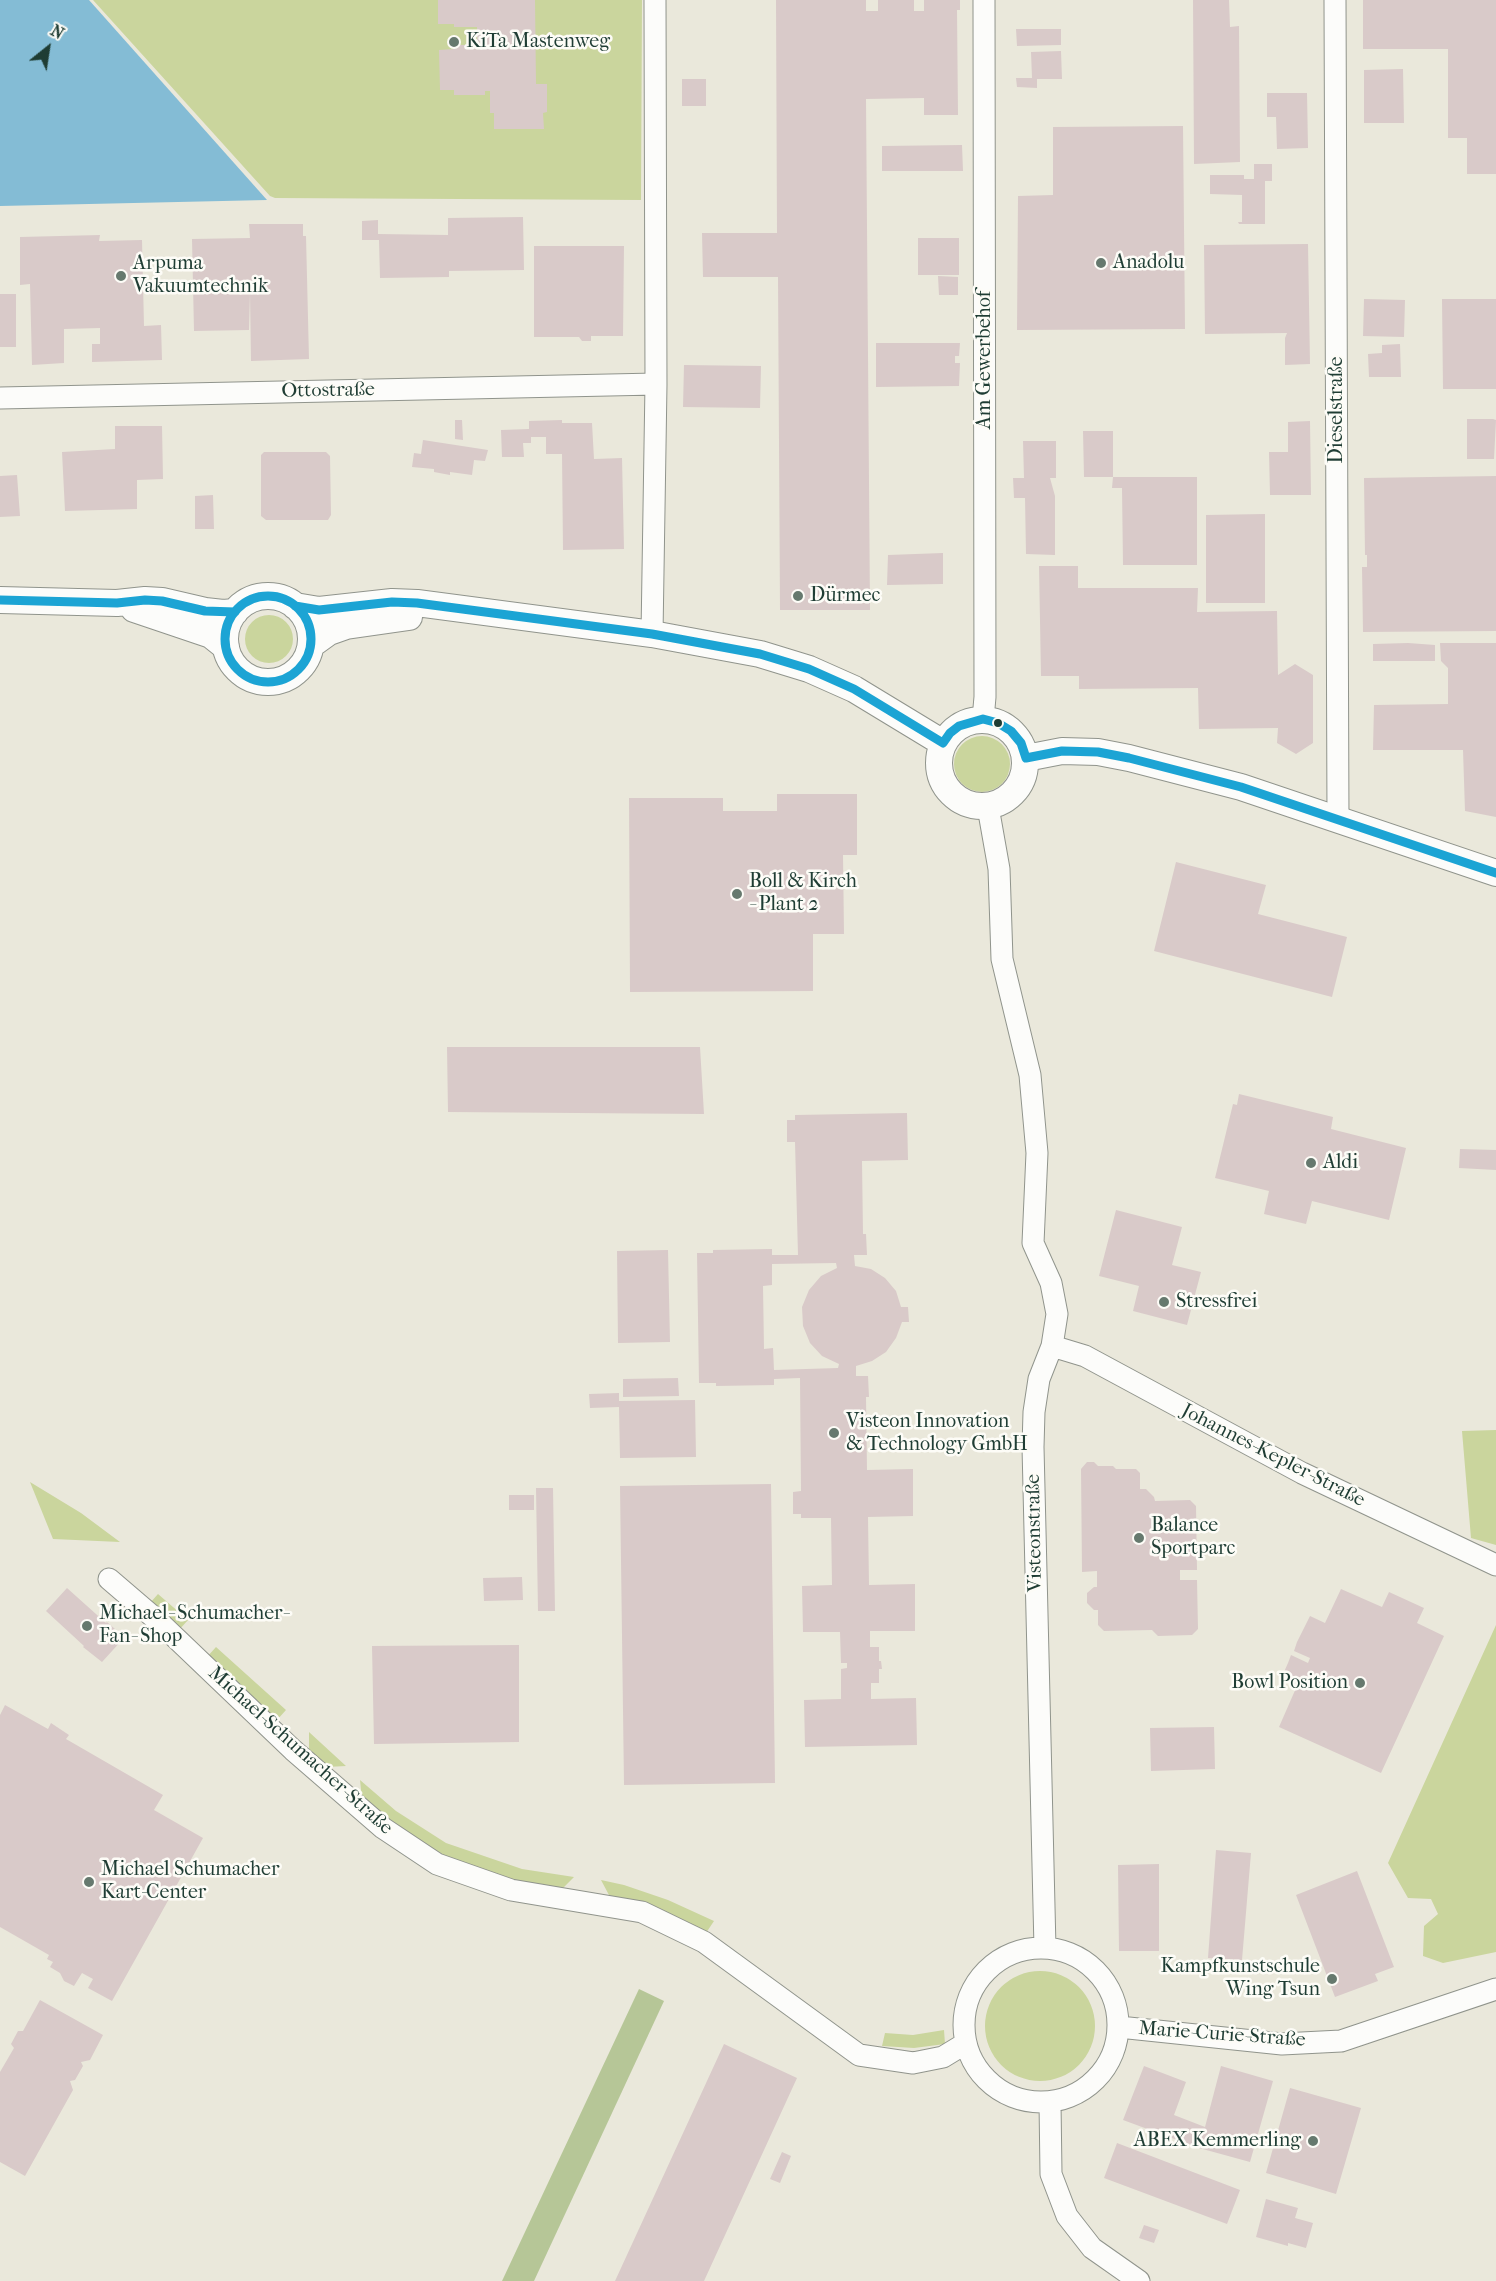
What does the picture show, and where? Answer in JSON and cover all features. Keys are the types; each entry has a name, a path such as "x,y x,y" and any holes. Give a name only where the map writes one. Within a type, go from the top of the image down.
{"street":[{"path":"652,634 656,384 655,0"},
{"name":"Am Gewerbehof","path":"983,720 985,697 984,0"},
{"name":"Dieselstraße","path":"1335,0 1338,819"},
{"name":"Ottostraße","path":"0,398 656,384"},
{"path":"295,606 305,616 309,625 311,645 306,660 297,671 285,679 271,682 255,680 245,675 234,665 226,647 226,628 235,612 245,603 261,596 279,598 295,606 319,610 392,602 417,603 454,610 528,616 652,634 760,654 809,669 854,689 943,743"},
{"path":"0,600 117,603 145,600 162,601 214,612 235,612"},
{"path":"117,603 202,632 217,639 226,647"},
{"path":"311,645 329,632 346,626 454,610"},
{"path":"983,720 998,723 1011,730 1021,743 1026,758 1024,775 1017,790 1004,801 988,807 969,805 952,796 942,780 938,762 943,743 959,726 971,721 983,720"},
{"path":"1026,758 1062,751 1098,752 1129,758 1241,787 1496,873"},
{"name":"Visteonstraße","path":"988,807 999,869 1002,958 1030,1075 1037,1153 1033,1243 1051,1283 1057,1314 1052,1346 1039,1379 1034,1412 1033,1447 1046,1948"},
{"name":"Johannes-Kepler-Straße","path":"1052,1346 1085,1356 1302,1473 1496,1565"},
{"name":"Michael-Schumacher-Straße","path":"109,1579 158,1621 293,1750 383,1828 437,1864 511,1890 642,1912 704,1942 859,2055 913,2063 943,2057 966,2043"},
{"path":"1046,1948 1069,1953 1090,1965 1106,1982 1116,2004 1119,2027 1115,2049 1106,2069 1091,2085 1072,2097 1050,2102 1028,2102 997,2088 974,2064 966,2043 964,2019 970,1995 982,1975 1000,1960 1022,1950 1046,1948"},
{"name":"Marie-Curie-Straße","path":"1119,2027 1282,2043 1341,2041 1496,1989"},
{"path":"1050,2102 1051,2174 1067,2216 1092,2248 1139,2281"}],"green space":[{"path":"93,0 642,0 641,200 275,198 270,196"},
{"path":"269,615 286,622 293,639 286,656 269,663 252,656 245,639 252,622"},
{"path":"976,736 988,736 998,740 1006,748 1010,764 1006,780 998,788 988,792 976,792 966,788 958,780 954,770 954,758 958,748 966,740"},
{"path":"1496,1430 1496,1545 1471,1538 1462,1431"},
{"path":"30,1482 81,1513 120,1542 53,1539"},
{"path":"158,1594 188,1620 179,1630 150,1603"},
{"path":"1496,1625 1496,1952 1443,1963 1423,1956 1424,1926 1438,1914 1431,1899 1408,1898 1388,1863"},
{"path":"216,1647 286,1710 277,1720 207,1657"},
{"path":"309,1732 346,1766 327,1767 309,1752"},
{"path":"360,1780 396,1811 446,1843 522,1869 574,1877 562,1889 517,1882 459,1864 396,1827 362,1799"},
{"path":"601,1880 668,1900 714,1921 706,1933 610,1897"},
{"path":"1040,1971 1061,1975 1079,1987 1091,2005 1095,2026 1091,2047 1079,2065 1061,2077 1040,2081 1019,2077 1001,2065 989,2047 985,2026 989,2005 1001,1987 1019,1975"},
{"path":"639,1989 664,2001 534,2281 502,2281"},
{"path":"944,2030 945,2044 914,2048 882,2046 885,2033 913,2035"}],"water":[{"path":"0,0 89,0 267,200 0,206"}],"building":[{"path":"438,0 535,0 536,84 547,84 547,112 543,113 544,129 494,129 494,113 490,113 490,91 485,91 485,95 454,95 454,90 440,90 439,50 454,49 454,45 477,45 477,27 438,24"},
{"path":"776,0 866,0 866,11 878,11 878,0 914,0 914,11 924,11 924,0 960,0 960,10 957,10 958,115 924,115 924,98 866,99 870,610 780,610 778,277 703,277 702,233 777,233"},
{"path":"1193,0 1229,0 1230,27 1239,26 1240,162 1194,164"},
{"path":"1363,0 1496,0 1496,174 1467,174 1467,138 1448,138 1448,49 1363,49"},
{"path":"1016,29 1061,29 1061,45 1017,46"},
{"path":"1061,51 1062,79 1037,79 1037,88 1017,87 1016,78 1032,78 1031,52"},
{"path":"1403,69 1404,123 1364,123 1364,70"},
{"path":"682,79 706,79 706,106 682,106"},
{"path":"1267,93 1307,93 1308,148 1277,149 1276,117 1267,117"},
{"name":"Anadolu","path":"1183,126 1185,329 1017,330 1018,196 1053,195 1053,127"},
{"path":"962,145 963,171 882,171 882,146"},
{"path":"1254,164 1272,164 1272,181 1265,181 1265,224 1239,224 1238,222 1242,222 1242,195 1210,194 1210,175 1244,175 1244,179 1254,179"},
{"path":"523,217 524,270 449,271 449,277 380,278 379,240 362,240 362,221 378,220 378,234 448,235 448,218"},
{"path":"249,224 303,224 303,236 306,236 309,359 251,361 250,293 249,330 194,331 192,239 250,238"},
{"path":"100,235 99,241 142,240 144,326 161,325 162,360 92,362 92,344 100,344 100,328 64,329 64,363 32,365 30,284 20,285 20,237"},
{"path":"918,238 959,238 959,275 918,275"},
{"path":"1308,244 1310,364 1285,365 1287,333 1205,334 1204,245"},
{"path":"534,246 624,246 623,336 591,336 591,341 582,341 579,337 534,337"},
{"path":"938,276 958,277 958,295 939,295"},
{"path":"0,294 16,294 16,347 0,347"},
{"path":"1364,299 1405,300 1404,337 1363,336"},
{"path":"1442,299 1496,299 1496,389 1443,389"},
{"path":"876,343 960,343 959,356 955,356 955,363 960,363 959,386 876,387"},
{"path":"1400,344 1401,377 1369,377 1368,354 1382,353 1382,345"},
{"path":"684,365 761,366 760,408 683,407"},
{"path":"1467,419 1496,420 1494,459 1467,459"},
{"path":"455,420 462,420 463,440 455,439"},
{"path":"562,420 562,423 592,423 594,459 622,458 624,549 563,550 562,454 546,454 546,437 531,437 531,443 523,443 524,457 502,457 501,430 529,429 529,421"},
{"path":"1310,421 1311,495 1270,495 1269,452 1288,452 1288,422"},
{"path":"115,426 162,426 163,479 137,480 137,509 65,511 62,452 115,449"},
{"path":"1083,431 1113,431 1113,477 1084,477"},
{"path":"423,440 488,450 485,461 474,460 472,475 450,472 450,475 434,472 434,469 412,467 414,453 421,454"},
{"path":"1023,441 1056,441 1056,478 1050,478 1055,496 1055,555 1026,554 1025,498 1014,498 1013,478 1024,478"},
{"path":"264,452 326,452 330,456 331,515 328,520 266,520 261,516 261,455"},
{"path":"17,475 20,516 0,517 0,476"},
{"path":"1496,476 1496,631 1363,632 1362,567 1367,567 1364,478"},
{"path":"1113,477 1197,477 1197,565 1123,565 1122,488 1112,488"},
{"path":"213,495 214,529 195,529 195,496"},
{"path":"1265,514 1265,603 1206,603 1206,515"},
{"path":"943,553 943,584 887,585 888,555"},
{"path":"1039,566 1078,566 1078,588 1198,588 1197,612 1277,611 1278,675 1295,664 1313,675 1313,743 1296,754 1277,743 1278,728 1199,729 1198,688 1079,689 1079,676 1041,676"},
{"path":"1440,643 1496,643 1496,817 1465,811 1463,750 1373,750 1374,705 1448,704 1448,668 1441,661"},
{"path":"1373,644 1435,645 1435,661 1373,661"},
{"name":"Boll & Kirch - Plant 2","path":"777,794 857,794 857,855 843,855 844,934 813,934 813,991 630,992 629,798 723,798 723,811 777,811"},
{"path":"1176,862 1266,885 1258,914 1347,937 1332,997 1154,951"},
{"path":"447,1047 700,1047 704,1114 448,1112"},
{"name":"Aldi","path":"1239,1094 1333,1117 1331,1129 1406,1148 1389,1220 1312,1201 1306,1224 1264,1214 1269,1191 1215,1178 1233,1104 1237,1105"},
{"name":"Visteon Innovation & Technology GmbH","path":"907,1113 908,1160 862,1161 863,1234 866,1234 867,1255 854,1255 855,1266 871,1269 885,1278 896,1291 901,1307 908,1307 909,1322 902,1322 896,1338 886,1352 872,1361 856,1366 856,1376 868,1376 867,1470 913,1469 913,1516 868,1517 869,1585 915,1584 915,1631 870,1631 870,1647 879,1647 879,1661 881,1661 882,1669 879,1669 879,1683 871,1683 871,1699 916,1698 917,1745 805,1747 804,1700 841,1699 841,1669 847,1668 847,1663 841,1663 840,1632 803,1632 802,1586 832,1585 831,1518 801,1518 801,1514 793,1514 793,1492 801,1491 800,1378 774,1379 774,1385 716,1386 716,1383 699,1383 697,1253 713,1253 713,1250 772,1249 772,1255 798,1255 795,1142 787,1142 787,1120 795,1120 795,1115","holes":["836,1263 837,1268 821,1276 809,1290 802,1307 803,1326 810,1343 822,1356 839,1364 838,1368 774,1370 773,1348 764,1349 763,1286 772,1285 772,1264"]},
{"path":"1460,1149 1496,1150 1496,1170 1459,1168"},
{"path":"1116,1210 1182,1227 1172,1265 1201,1272 1187,1325 1133,1311 1139,1286 1099,1276"},
{"path":"668,1250 670,1342 618,1343 617,1251"},
{"path":"678,1378 679,1396 623,1397 623,1379"},
{"path":"619,1393 619,1401 695,1400 696,1457 620,1458 619,1407 590,1408 589,1394"},
{"name":"Balance Sportparc","path":"1087,1462 1094,1462 1098,1466 1113,1466 1116,1469 1136,1469 1140,1473 1140,1489 1146,1489 1155,1501 1190,1500 1196,1506 1197,1570 1180,1570 1180,1580 1197,1580 1198,1629 1192,1635 1158,1636 1152,1630 1104,1631 1098,1625 1098,1610 1094,1610 1087,1603 1087,1593 1097,1587 1097,1571 1082,1572 1081,1469"},
{"path":"771,1484 775,1783 624,1785 620,1486"},
{"path":"536,1488 553,1488 555,1611 538,1611"},
{"path":"509,1495 534,1495 534,1510 509,1510"},
{"path":"522,1577 523,1600 484,1601 483,1578"},
{"name":"Michael- Schumacher- Fan- Shop","path":"67,1588 115,1629 113,1630 123,1639 102,1662 46,1611"},
{"name":"Bowl Position","path":"1341,1589 1382,1607 1389,1592 1424,1608 1417,1623 1444,1636 1381,1773 1279,1727 1300,1679 1284,1672 1291,1655 1308,1663 1310,1658 1294,1651 1297,1642 1310,1616 1325,1623"},
{"path":"519,1645 519,1742 374,1744 372,1646"},
{"name":"Michael Schumacher Kart-Center","path":"5,1705 48,1729 51,1723 69,1735 66,1739 163,1795 154,1810 203,1838 112,2001 88,1988 93,1979 82,1973 74,1986 64,1981 60,1973 50,1967 53,1962 47,1959 49,1955 0,1927 0,1715"},
{"path":"1214,1727 1215,1769 1151,1771 1150,1728"},
{"path":"1216,1850 1251,1853 1242,1960 1208,1958"},
{"path":"1159,1864 1159,1951 1119,1951 1118,1865"},
{"path":"1357,1871 1394,1967 1375,1974 1378,1981 1335,1997 1296,1895"},
{"path":"40,2000 103,2035 90,2060 81,2062 83,2066 75,2080 70,2081 73,2090 25,2176 0,2162 0,2072 14,2048 11,2044 18,2031 23,2031"},
{"path":"724,2044 797,2078 704,2281 615,2281"},
{"path":"1144,2066 1186,2082 1174,2115 1205,2127 1221,2066 1273,2081 1250,2162 1199,2148 1123,2120"},
{"name":"ABEX Kemmerling","path":"1290,2088 1361,2108 1336,2194 1266,2173"},
{"path":"1117,2143 1240,2190 1227,2224 1104,2178"},
{"path":"782,2152 791,2156 780,2183 770,2179"},
{"path":"1266,2199 1298,2208 1295,2218 1313,2223 1306,2248 1288,2243 1288,2246 1256,2237"},
{"path":"1144,2225 1159,2230 1154,2243 1139,2238"}],"transit line":[{"path":"268,596 292,603 304,615 311,639 304,663 292,675 268,682 244,675 232,663 225,639 232,615 244,603 268,596"},
{"path":"0,600 117,603 145,600 162,601 205,611 235,612"},
{"path":"295,606 319,610 392,602 417,603 652,634 760,654 809,669 854,689 943,743 959,726 983,719 998,723 1011,731 1021,743 1026,758 1062,751 1098,752 1129,758 1241,787 1496,873"}],"place":[{"name":"KiTa Mastenweg","path":"454,42"},
{"name":"Anadolu","path":"1101,263"},
{"name":"Arpuma Vakuumtechnik","path":"121,276"},
{"name":"Dürmec","path":"798,596"},
{"name":"Boll & Kirch - Plant 2","path":"737,894"},
{"name":"Aldi","path":"1311,1163"},
{"name":"Stressfrei","path":"1164,1302"},
{"name":"Visteon Innovation & Technology GmbH","path":"834,1433"},
{"name":"Balance Sportparc","path":"1139,1538"},
{"name":"Michael- Schumacher- Fan- Shop","path":"87,1626"},
{"name":"Bowl Position","path":"1360,1683"},
{"name":"Michael Schumacher Kart-Center","path":"89,1882"},
{"name":"Kampfkunstschule Wing Tsun","path":"1332,1979"},
{"name":"ABEX Kemmerling","path":"1313,2141"}]}
